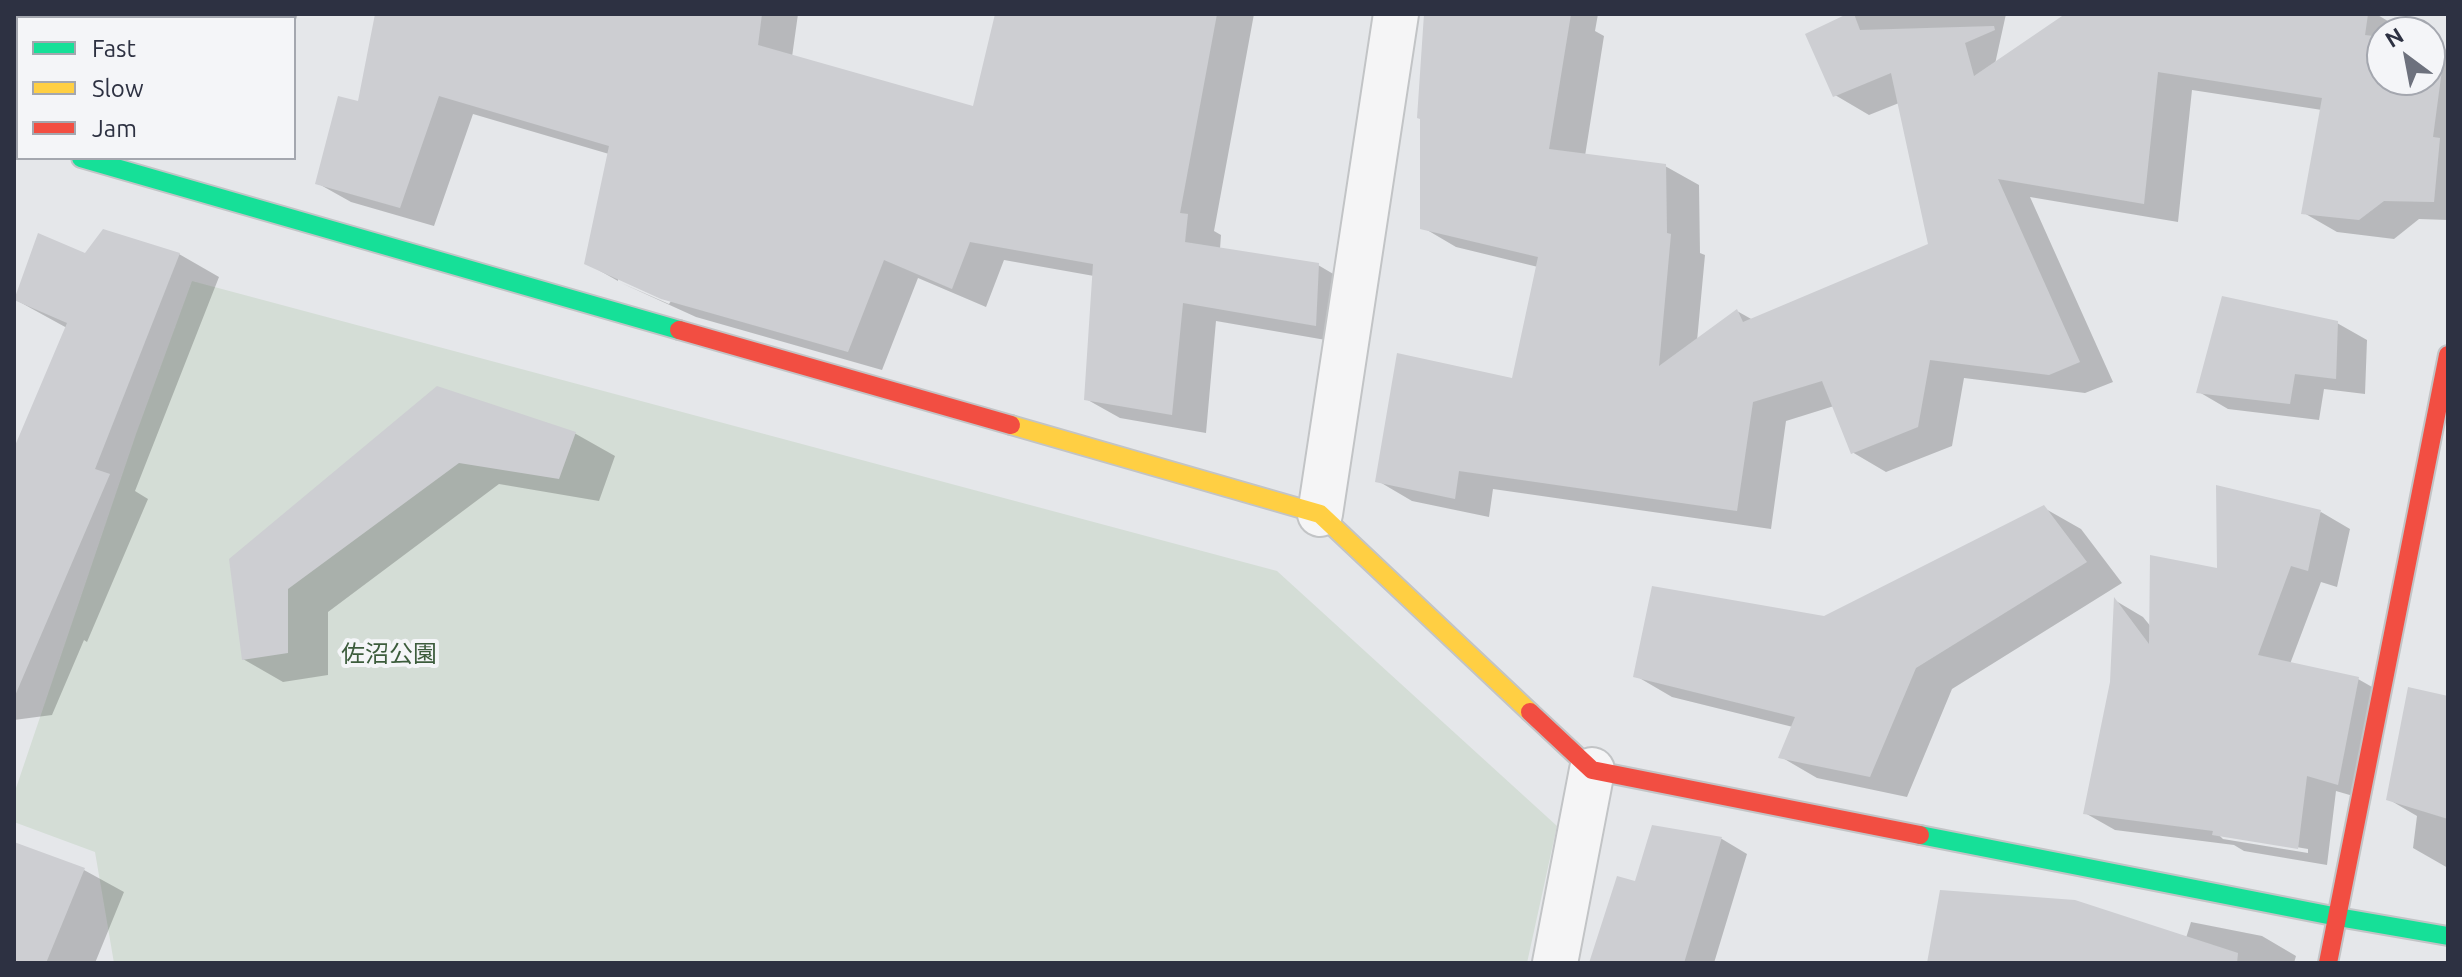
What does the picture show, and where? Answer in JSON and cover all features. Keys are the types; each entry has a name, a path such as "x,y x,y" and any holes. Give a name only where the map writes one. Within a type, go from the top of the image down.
{"main road":[{"path":"88,160 1320,514 1592,770 2448,936"},
{"path":"2328,963 2448,355"}],"street":[{"path":"1320,514 1396,14"},
{"path":"1555,963 1592,770"}],"green space":[{"name":"佐沼公園","path":"192,281 1277,571 1557,826 1527,963 114,963 95,852 14,822 14,794 136,434"}],"building":[{"path":"375,14 762,14 758,45 973,106 995,14 1217,14 1180,213 1188,214 1185,242 1319,263 1316,326 1183,303 1172,415 1084,400 1093,264 970,242 952,289 884,260 848,352 661,299 584,264 609,146 439,96 400,208 315,184 338,96 358,101"},
{"path":"1424,14 1571,14 1549,149 1666,164 1667,233 1671,234 1659,366 1737,309 1743,322 1928,244 1891,73 1833,97 1805,34 1847,14 1854,14 1860,30 1994,26 1995,30 1965,43 1974,76 2065,14 2368,14 2365,35 2366,96 2438,96 2433,137 2440,138 2434,202 2384,201 2359,220 2301,214 2322,98 2158,72 2144,204 1998,179 2080,362 2049,375 1930,360 1918,427 1851,454 1822,381 1753,402 1737,511 1459,471 1455,499 1375,482 1397,353 1512,378 1538,257 1420,229 1420,119 1417,118"},
{"path":"103,229 180,253 95,469 110,474 14,698 14,448 67,323 14,300 38,233 85,253"},
{"path":"2222,296 2338,321 2336,379 2295,374 2290,404 2196,393"},
{"path":"437,386 576,432 559,479 459,463 288,589 288,653 242,660 229,559"},
{"path":"2216,485 2321,510 2308,571 2291,566 2258,655 2359,677 2338,785 2307,776 2298,849 2212,835 2213,831 2083,814 2110,682 2114,597 2149,644 2150,555 2217,568"},
{"path":"2044,505 2087,562 1916,668 1870,777 1778,758 1795,717 1633,677 1652,586 1824,616"},
{"path":"2408,687 2448,696 2448,819 2386,800"},
{"path":"1652,825 1722,837 1684,963 1589,963 1617,876 1635,881"},
{"path":"14,842 85,868 46,963 14,963"},
{"path":"1940,890 2075,900 2238,953 2237,963 1927,963"}],"traffic: fast":[{"path":"88,160 679,330"},
{"path":"1920,835 2448,936"}],"traffic: slow":[{"path":"14,92 16,86"},
{"path":"1011,425 1320,514 1530,712"}],"traffic: jam":[{"path":"679,330 1011,425"},
{"path":"2328,963 2448,355"},
{"path":"1530,712 1592,770 1920,835"}]}
